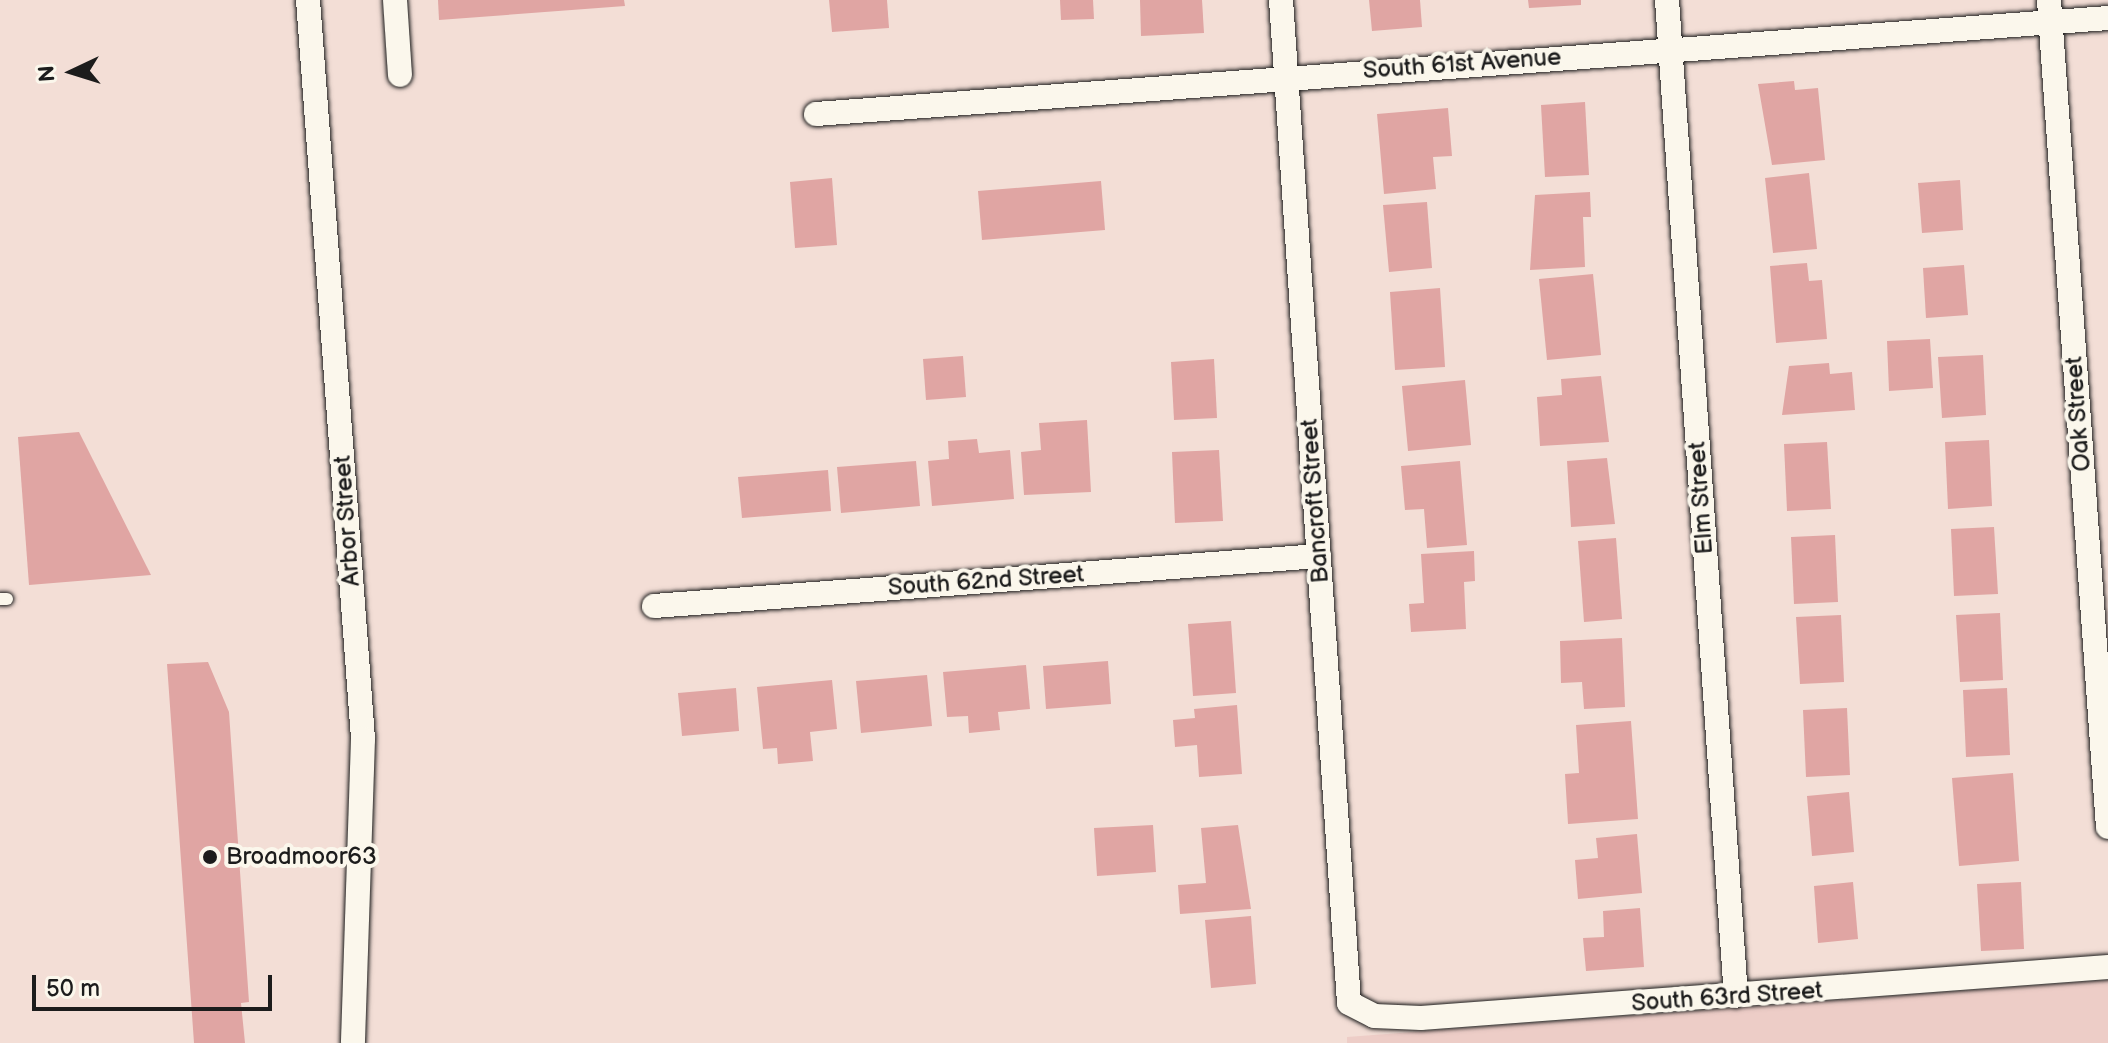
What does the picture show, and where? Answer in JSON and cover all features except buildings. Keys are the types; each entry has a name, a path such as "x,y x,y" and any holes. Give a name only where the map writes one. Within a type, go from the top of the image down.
{"street":[{"name":"Arbor Street","path":"308,0 363,739 353,1043"},
{"path":"395,0 400,75"},
{"name":"Bancroft Street","path":"1281,0 1349,1003"},
{"name":"Elm Street","path":"1667,0 1736,996"},
{"name":"South 61st Avenue","path":"816,114 1286,76 1671,50 2050,11 2108,18"},
{"name":"Oak Street","path":"2050,11 2108,827"},
{"name":"South 62nd Street","path":"654,606 1319,556"},
{"name":"South 63rd Street","path":"1349,1003 1374,1016 1421,1018 2108,967"}],"shaded area":[{"path":"2108,980 2108,1043 1347,1043 1347,1037"}],"place":[{"name":"Broadmoor63","path":"210,857"}]}
